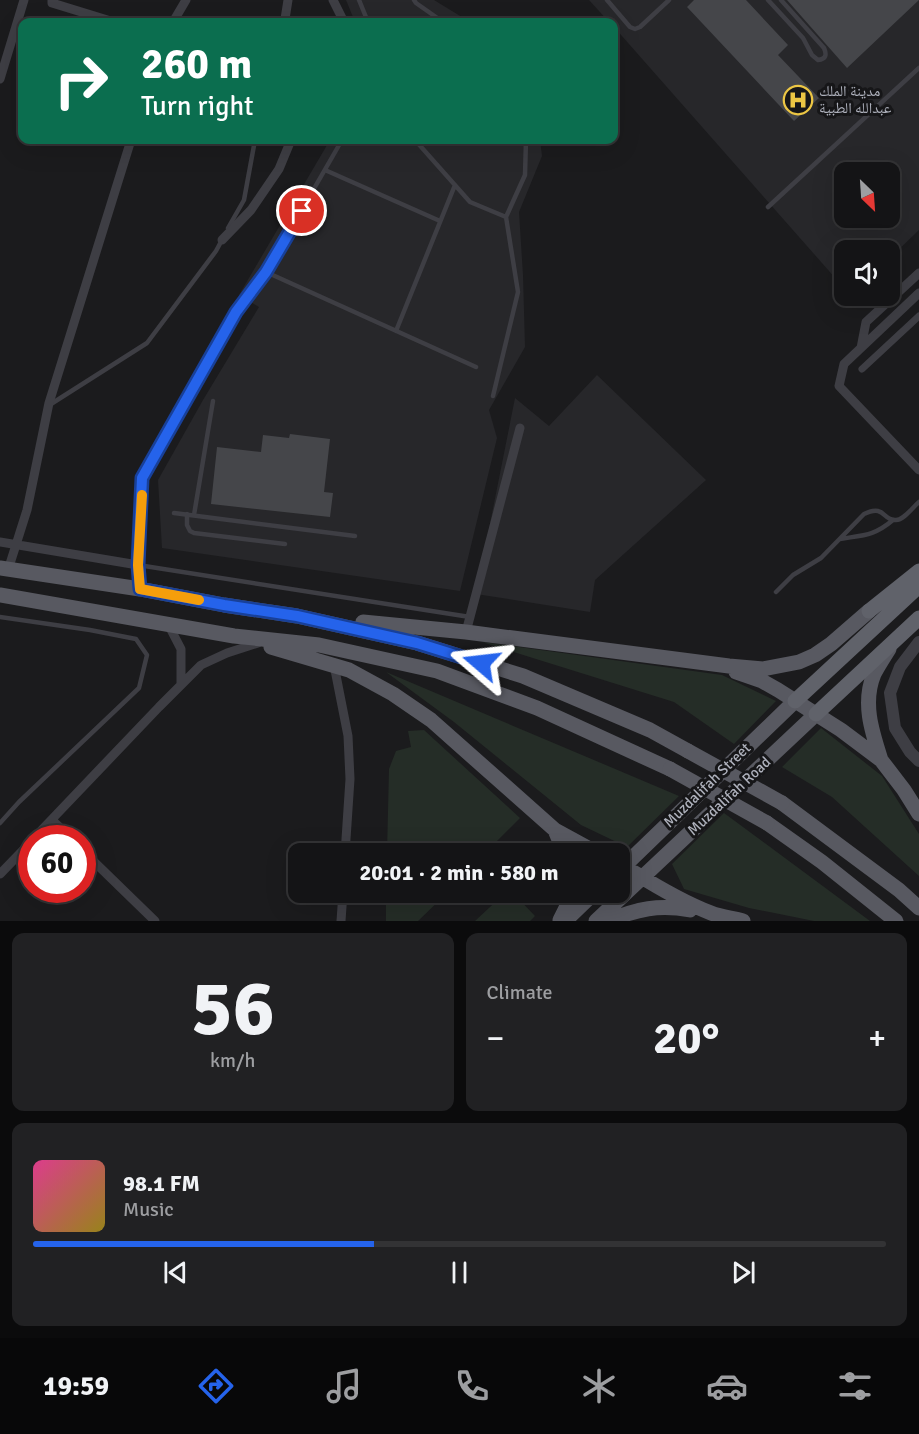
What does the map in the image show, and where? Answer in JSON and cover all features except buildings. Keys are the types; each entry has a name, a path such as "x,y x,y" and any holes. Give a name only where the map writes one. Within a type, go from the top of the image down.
{"highway":[{"path":"869,611 919,571"},
{"path":"795,701 919,586"},
{"path":"816,714 919,618"},
{"path":"892,644 919,625"}],"main road":[{"path":"4,569 297,616 417,643 523,676 650,730 782,803 899,890 919,908"},
{"path":"0,595 234,636 319,645 437,671 537,708 670,769 767,823 822,862 896,921"},
{"path":"297,616 468,625 715,664 763,669 799,662 815,655 869,611"},
{"path":"234,636 349,670 393,694 431,720 555,830 579,843"},
{"path":"881,760 868,713 868,697 874,675 892,644"},
{"path":"715,664 762,681 841,730 881,760 919,814"},
{"name":"Muzdalifah Street","path":"630,858 795,701"},
{"name":"Muzdalifah Road","path":"643,878 816,714"},
{"path":"555,830 560,843"},
{"path":"630,872 663,888 675,897 712,913"},
{"path":"596,921 643,878"},
{"path":"559,921 568,903"},
{"path":"565,921 584,903"},
{"path":"608,921 628,912 673,907 743,921"}],"street":[{"path":"18,18 24,0"},
{"path":"52,0 52,3 101,18"},
{"path":"175,18 186,0"},
{"path":"285,18 288,0"},
{"path":"333,0 342,18"},
{"path":"0,79 18,18"},
{"path":"4,569 17,544 27,510 48,406 130,144"},
{"path":"222,240 251,210 279,169 289,144"},
{"path":"861,348 866,322 919,273"},
{"path":"919,293 844,364 840,386 919,470"},
{"path":"862,369 919,316"},
{"path":"468,625 520,428"},
{"path":"0,542 138,565"},
{"path":"869,611 919,562"},
{"path":"168,624 181,650 182,684"},
{"path":"919,642 900,667 891,693 895,728 910,752 919,761"},
{"path":"47,825 201,665 227,653 258,643"},
{"path":"334,665 348,736 350,779 346,843"},
{"path":"52,820 57,825"},
{"path":"0,874 18,855"},
{"path":"96,864 155,921"},
{"path":"341,921 342,903"}],"lane":[{"path":"359,0 366,18"},
{"path":"414,0 437,18"},
{"path":"607,0 630,27 635,29 669,0"},
{"path":"768,0 803,38 812,55 822,60 826,57 824,48 781,0"},
{"path":"768,207 919,68"},
{"path":"48,406 147,343 216,251 244,200 254,144"},
{"path":"140,589 138,565 142,478 236,312 266,272 340,144"},
{"path":"419,144 470,202 506,216"},
{"path":"493,396 518,292 506,216 525,175 526,144"},
{"path":"325,170 440,221"},
{"path":"396,331 455,185"},
{"path":"266,272 476,368"},
{"path":"194,515 213,401"},
{"path":"839,540 881,530 893,520 904,517 919,502"},
{"path":"776,592 793,575 820,558 864,514 872,510 879,511 893,520"},
{"path":"174,513 355,536"},
{"path":"187,514 187,525 190,531 285,544"},
{"path":"138,565 468,625"},
{"path":"0,617 136,639 147,655 139,688 0,823"}],"shaded area":[{"path":"346,0 434,0 463,18 353,18"},
{"name":"مدينة الملك عبدالله الطبية","path":"589,0 919,0 919,230 900,248 900,240 834,240 834,277 618,32 618,18 605,18"},
{"path":"328,144 540,144 542,156 519,212 525,347 489,410 497,438 460,591 162,548 158,480 259,307 239,295"},
{"path":"597,375 706,480 595,580 590,612 476,594 515,398 549,426"},
{"path":"482,642 722,675 776,701 734,744 674,702"},
{"path":"386,672 679,796 630,844 619,843 581,825 454,722"},
{"path":"821,728 882,776 919,834 919,876 832,797 782,767"},
{"path":"424,730 520,818 495,843 387,843 389,769 396,751 411,747 408,731"},
{"path":"724,813 870,921 814,921 749,908 684,889 672,864"},
{"path":"386,903 437,903 418,921 386,921"},
{"path":"494,903 523,903 535,916 530,921 475,921"}],"slow traffic":[{"path":"142,495 138,565 140,589 199,600"}],"place":[{"name":"مدينة الملك عبدالله الطبية","path":"798,100"}],"route":[{"path":"302,211 266,272 236,312 142,478 138,565 140,589 297,616 417,643 481,663"}]}
